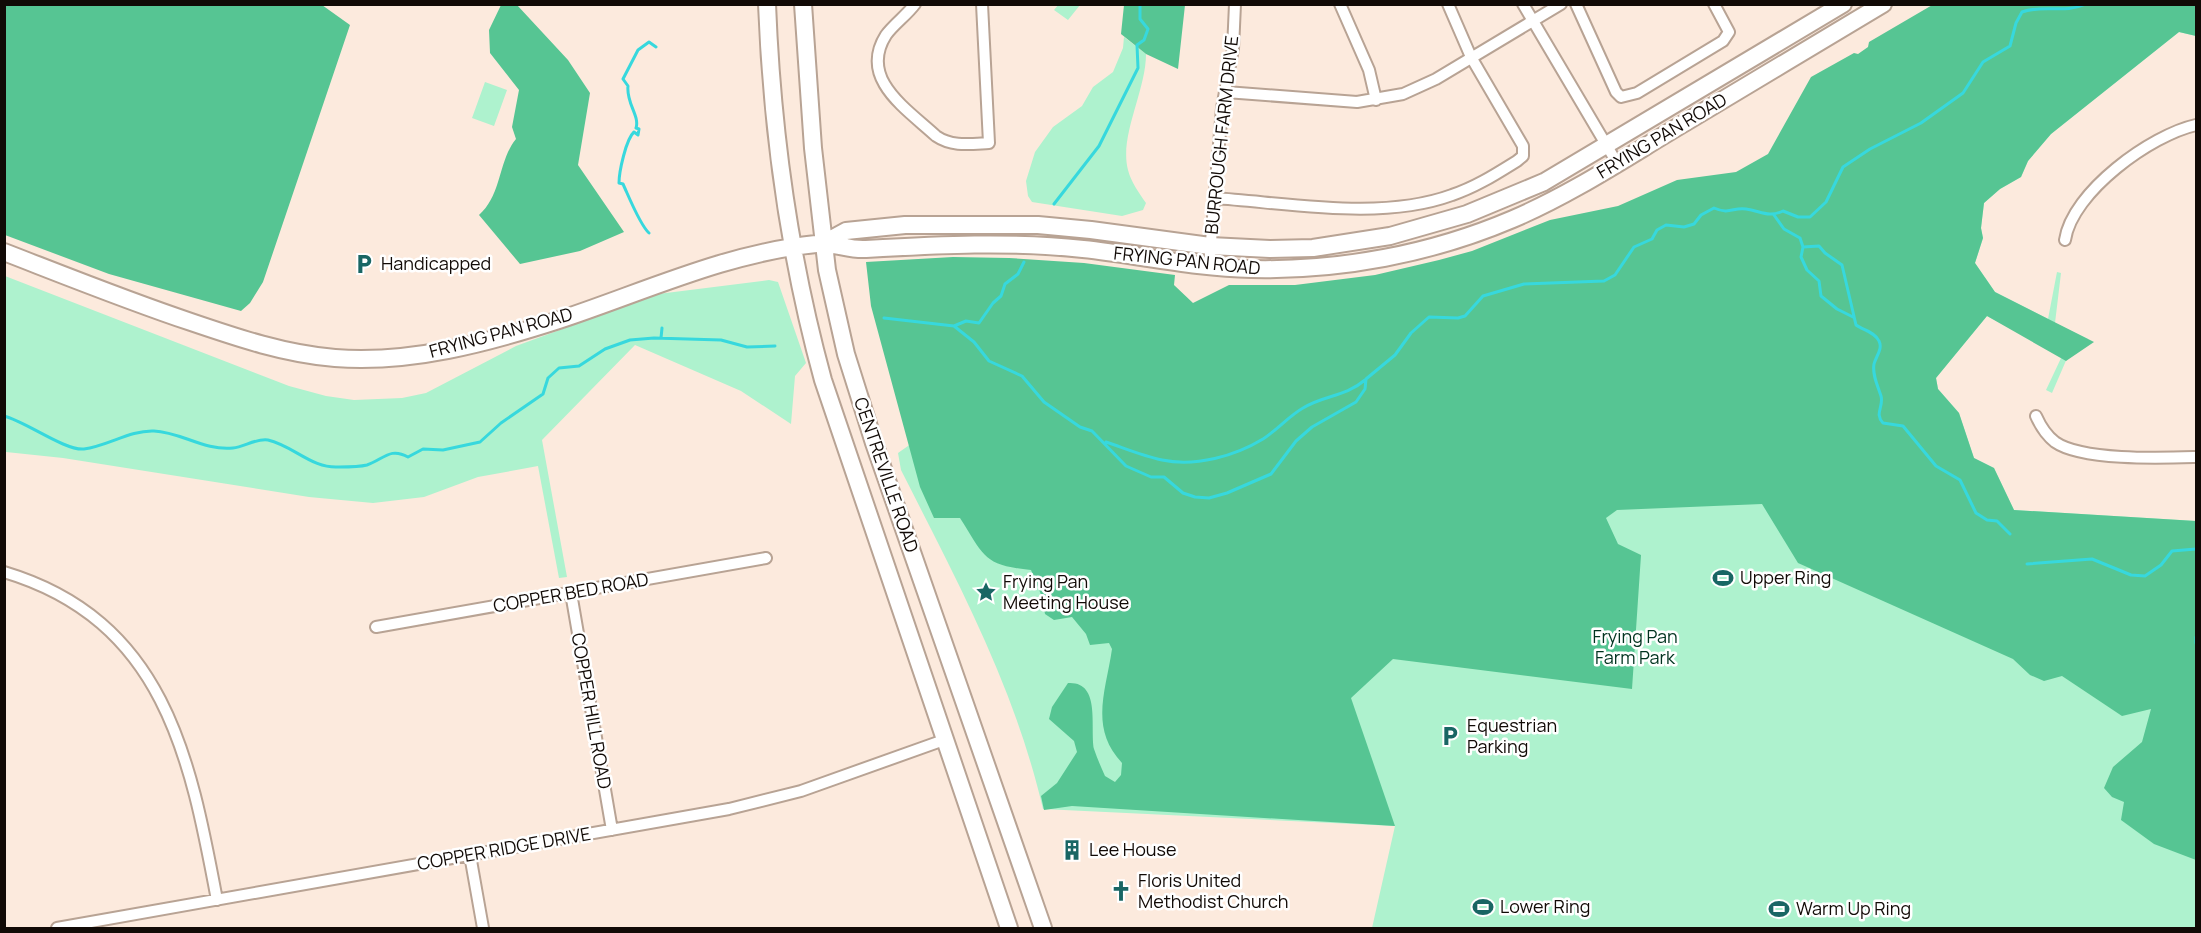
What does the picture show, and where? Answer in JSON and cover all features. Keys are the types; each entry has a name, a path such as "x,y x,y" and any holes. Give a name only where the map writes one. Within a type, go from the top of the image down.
{"main road":[{"name":"CENTREVILLE ROAD","path":"767,4 772,99 791,247 823,380 1009,928"},
{"name":"CENTREVILLE ROAD","path":"803,4 813,148 831,293 858,396 1043,928"},
{"name":"FRYING PAN ROAD","path":"824,243 846,231 905,225 1027,225 1091,230 1210,246 1270,249 1313,248 1390,236 1434,225 1519,194 1607,145 1843,4"},
{"name":"FRYING PAN ROAD","path":"4,252 237,338 304,354 360,359 415,356 485,341 561,320 680,275 791,247 824,243 858,250 965,243 1031,245 1245,269 1306,268 1348,264 1420,250 1514,218 1617,163 1883,4"}],"street":[{"path":"915,4 887,35 877,56 877,68 884,87 900,103 936,136 945,142 956,144 989,143 982,4"},
{"name":"BURROUGH FARM DRIVE","path":"1209,266 1214,198 1233,49 1235,4"},
{"path":"1340,4 1369,70 1376,100"},
{"path":"1214,198 1380,209 1450,196 1477,185 1517,161 1523,156 1523,146 1471,57 1448,4"},
{"path":"1522,4 1617,163"},
{"path":"1226,92 1357,102 1403,94 1436,79 1561,4"},
{"path":"1576,4 1616,92 1621,97 1637,93 1723,41 1729,32 1714,4"},
{"path":"2065,240 2070,219 2082,201 2114,172 2150,144 2175,131 2196,125"},
{"path":"2036,416 2052,439 2076,450 2108,455 2196,457"},
{"name":"COPPER BED ROAD","path":"376,627 766,558"},
{"path":"4,572 50,588 94,615 119,639 145,673 169,719 191,775 217,900"},
{"name":"COPPER HILL ROAD","path":"571,593 612,830"},
{"name":"COPPER RIDGE DRIVE","path":"57,928 612,830 768,800 944,740"},
{"path":"470,855 483,928"}],"green space":[{"path":"1059,4 1080,5 1068,20 1054,10"},
{"path":"1934,4 2196,5 2196,36 2179,32 2051,134 2028,161 2021,177 2000,189 1984,203 1981,228 1983,238 1975,263 1995,292 2094,342 2066,361 1987,316 1936,378 1938,389 1959,413 1974,458 1994,468 2014,510 2196,521 2196,860 2154,844 2121,820 2124,802 2112,797 2104,788 2113,767 2142,742 2151,709 2122,716 2062,676 2044,681 2030,675 2013,659 1798,563 1762,504 1617,510 1606,518 1618,544 1641,555 1632,689 1393,659 1351,698 1395,826 1072,806 1044,810 1041,796 1057,783 1077,752 1074,741 1049,719 1052,707 1068,683 1078,684 1090,697 1094,749 1105,776 1115,782 1121,775 1122,763 1112,750 1106,736 1102,709 1112,649 1109,643 1090,645 1086,634 1072,617 1054,620 1045,614 1042,597 1031,570 1003,565 987,557 960,518 934,518 920,487 871,306 866,262 953,257 1084,263 1175,275 1174,285 1193,303 1229,285 1295,285 1375,275 1439,260 1472,251 1550,220 1618,206 1677,180 1736,172 1768,154 1811,77 1854,53 1858,54 1868,47 1869,42"},
{"path":"4,5 322,5 350,25 263,282 250,303 241,311 109,274 5,235"},
{"path":"501,5 517,5 568,60 590,93 578,165 624,232 580,251 520,264 479,215 492,198 506,157 516,139 512,127 519,90 490,53 489,30"},
{"path":"1124,5 1185,5 1178,69 1146,54 1121,34"},
{"name":"Frying Pan Farm Park","path":"2196,5 2196,36 2179,32 2051,134 2028,161 2021,177 2000,189 1984,203 1981,228 1983,238 1975,263 1995,292 2048,319 2057,272 2061,273 2055,323 2088,339 2068,356 2052,393 2046,390 2062,356 1987,316 1936,378 1938,389 1959,413 1974,458 1994,468 2014,510 2196,521 2196,928 1372,928 1395,826 1043,809 1017,720 983,635 901,470 898,453 1043,351 1834,311"},
{"path":"1124,37 1146,54 1126,157 1131,179 1146,203 1143,210 1122,216 1032,202 1028,196 1026,181 1035,152 1053,127 1082,106 1093,87 1113,72 1123,48"},
{"path":"485,82 507,90 494,126 472,118"},
{"path":"5,276 289,386 326,396 354,400 402,398 426,393 516,346 658,294 769,280 778,282 806,363 795,376 791,424 741,391 635,345 542,440 567,577 559,578 538,466 478,477 424,497 373,503 309,497 63,458 6,452 5,455"}],"waterway":[{"path":"1054,204 1099,146 1138,68 1137,45 1144,40 1148,29 1140,19 1140,4"},
{"path":"884,318 954,326 974,342 989,361 1022,376 1044,402 1080,427 1092,431 1126,466 1151,477 1164,477 1183,493 1209,498 1227,493 1271,474 1296,441 1312,427 1356,402 1365,389 1366,379 1395,355 1411,333 1429,317 1458,318 1465,316 1483,296 1524,284 1604,281 1615,275 1634,247 1652,239 1657,230 1666,225 1684,227 1694,224 1701,215 1714,208 1724,211 1746,209 1769,214 1783,211 1798,217 1810,217 1826,202 1843,167 1870,149 1921,123 1963,93 1983,62 2010,46 2016,23 2022,12 2070,8 2086,4"},
{"path":"649,233 638,217 623,184 619,183 628,141 634,132 638,135 639,129 636,128 637,123 629,98 628,86 623,79 638,50 649,42 656,47"},
{"path":"1774,215 1784,229 1800,238 1803,247 1801,257 1807,270 1819,281 1821,296 1837,309 1853,317"},
{"path":"1803,247 1819,246 1842,265 1856,325 1872,333 1879,341 1880,350 1874,368 1881,396 1880,419 1883,423 1903,426 1936,466 1960,480 1976,513 1987,520 1997,521 2010,534"},
{"path":"954,326 966,321 979,323 1001,296 1005,284 1018,274 1024,262"},
{"path":"661,338 662,328"},
{"path":"4,416 76,448 84,449 136,433 154,431 174,434 212,447 222,448 233,448 259,440 268,440 329,467 357,467 396,453 408,457 423,449 443,450 480,442 501,423 543,394 548,378 559,368 579,366 605,349 630,340 654,338 721,340 747,347 775,346"},
{"path":"1106,442 1175,462 1202,461 1228,455 1268,435 1303,408 1350,390 1365,380"},
{"path":"2027,564 2092,559 2131,575 2145,576 2161,565 2172,551 2196,549"},
{"path":"2196,637 2196,643"}],"place":[{"name":"Handicapped","path":"364,264"},
{"name":"Upper Ring","path":"1723,578"},
{"name":"Frying Pan Meeting House","path":"986,592"},
{"name":"Equestrian Parking","path":"1450,736"},
{"name":"Lee House","path":"1072,850"},
{"name":"Floris United Methodist Church","path":"1121,891"},
{"name":"Lower Ring","path":"1483,907"},
{"name":"Warm Up Ring","path":"1779,909"}]}
